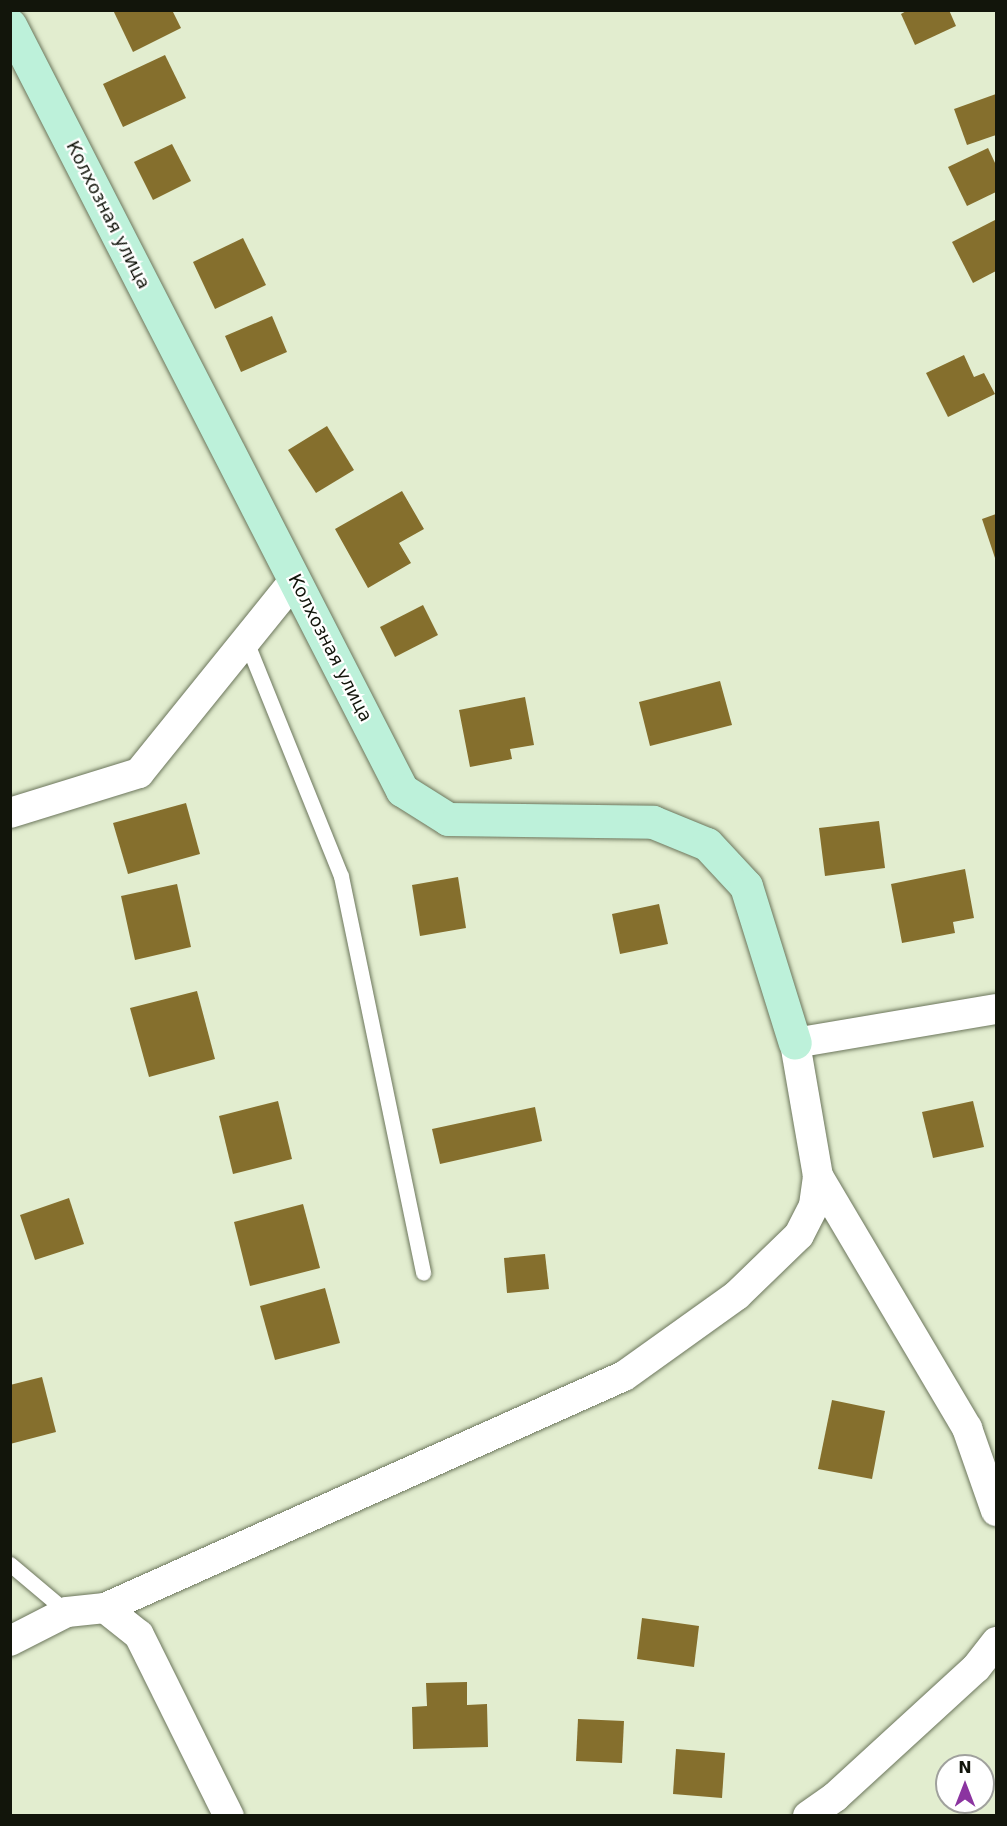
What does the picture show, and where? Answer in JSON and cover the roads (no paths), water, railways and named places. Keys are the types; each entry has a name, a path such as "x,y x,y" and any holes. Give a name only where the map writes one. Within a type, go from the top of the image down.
{"street":[{"name":"Колхозная улица","path":"10,26 402,790 447,819 653,822 707,844 746,886 795,1043"},
{"path":"10,813 139,773 295,580"},
{"path":"10,1641 67,1612 105,1608 624,1376 737,1295 799,1234 814,1205 818,1176 795,1043 996,1009"},
{"path":"818,1176 967,1428 996,1511"},
{"path":"105,1608 139,1635 230,1815"},
{"path":"808,1815 838,1806 976,1668 996,1642"}],"lane":[{"path":"246,641 341,876 423,1273"},
{"path":"10,1564 67,1612"}]}
